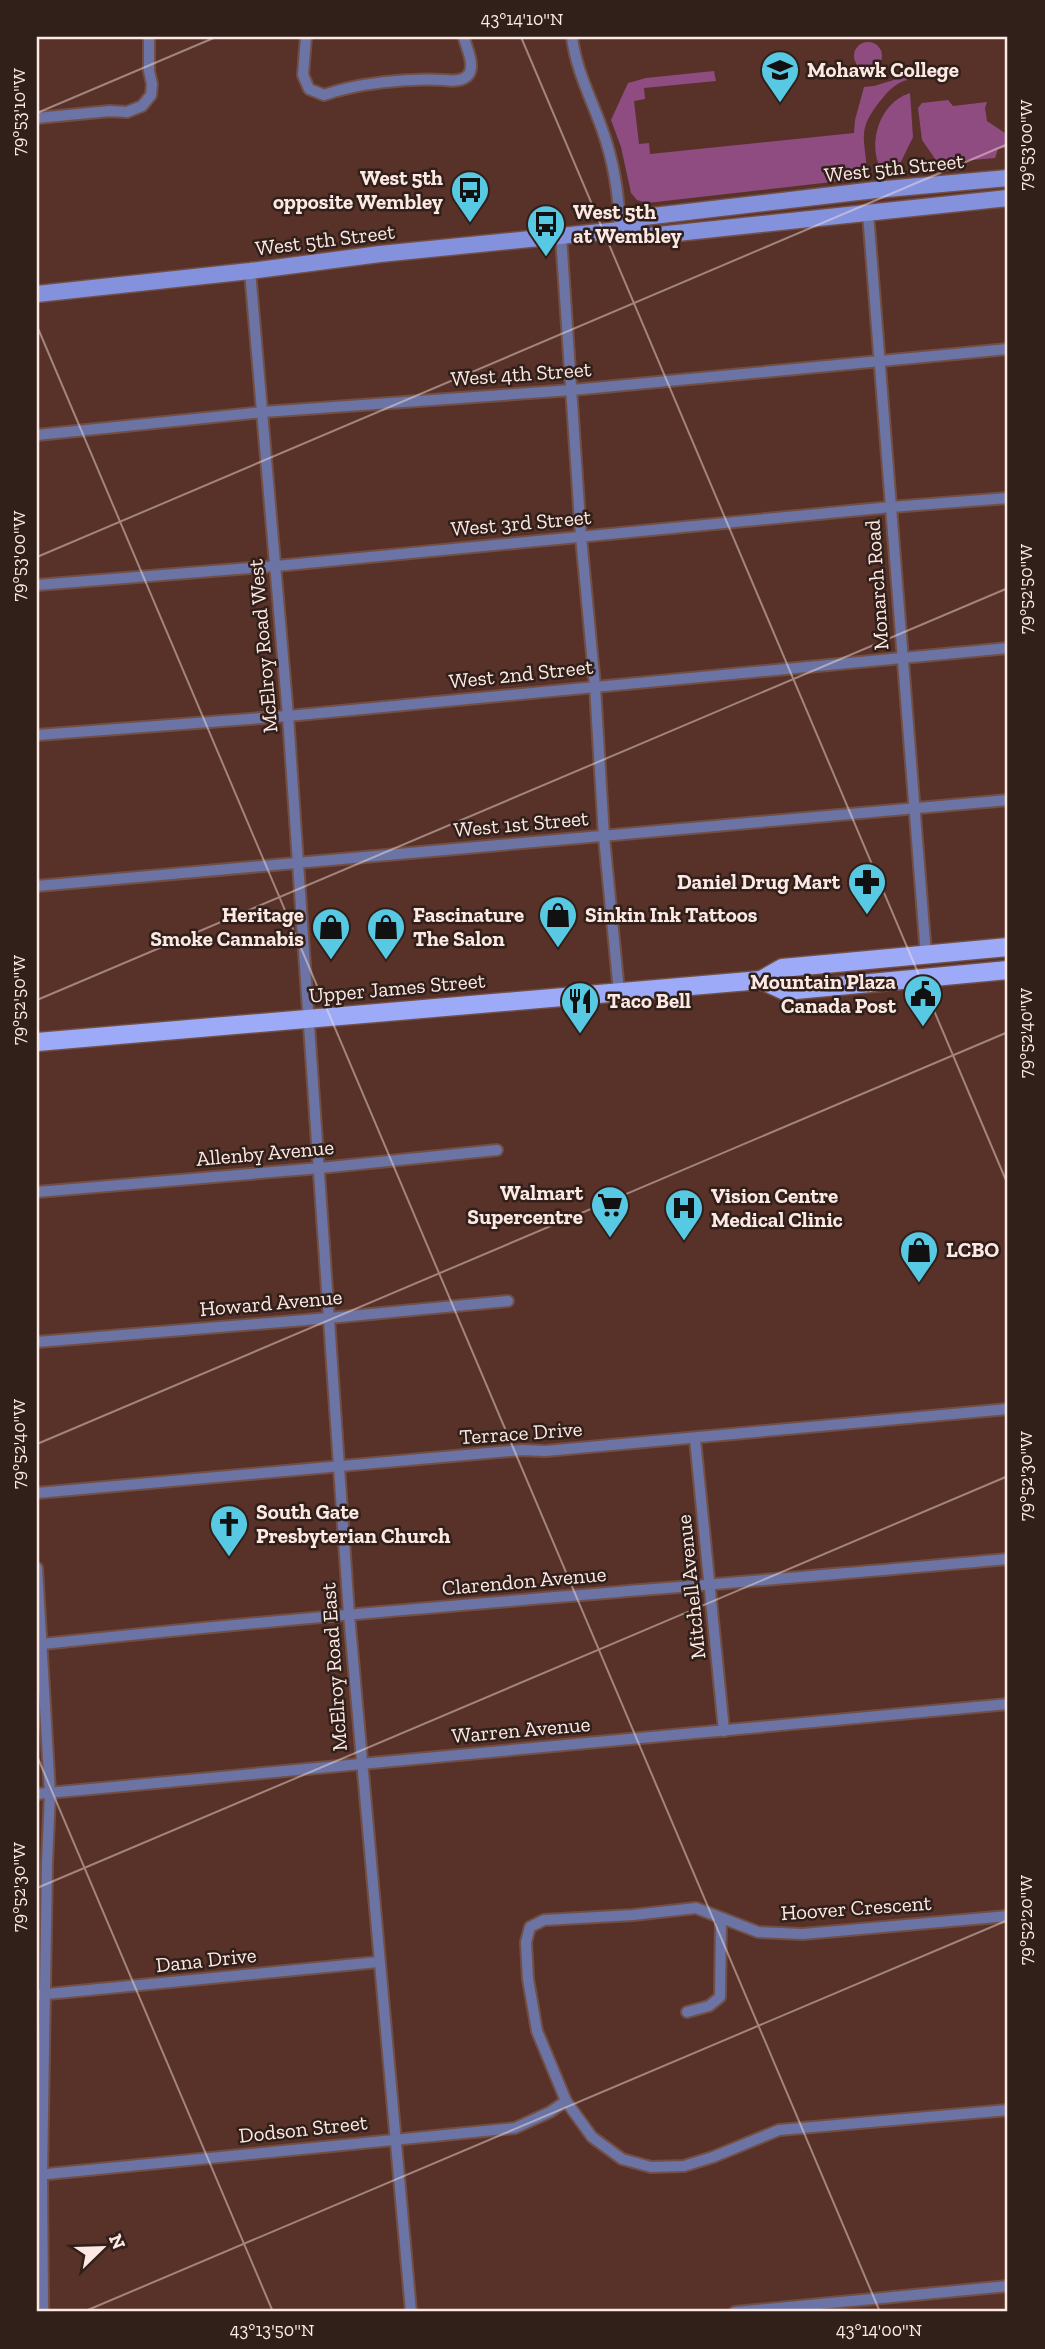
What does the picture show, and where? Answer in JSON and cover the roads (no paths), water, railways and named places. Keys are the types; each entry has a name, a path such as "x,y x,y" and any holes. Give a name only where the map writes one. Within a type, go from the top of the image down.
{"main road":[{"name":"West 5th Street","path":"620,230 644,217 875,190 1008,178"},
{"name":"West 5th Street","path":"37,294 380,254 620,230 649,236 1008,198"},
{"name":"Upper James Street","path":"37,1042 761,980 782,968 1008,947"},
{"name":"Upper James Street","path":"761,980 785,992 1008,970"}],"street":[{"path":"37,118 110,111 127,112 142,106 150,95 152,84 149,71 149,37"},
{"path":"306,37 303,75 309,89 324,95 346,87 428,79 455,81 465,78 470,71 471,62 464,37"},
{"path":"572,37 582,81 610,155 619,204 620,230"},
{"name":"Monarch Road","path":"868,213 926,955"},
{"path":"561,236 581,537 596,686 604,836 619,992"},
{"name":"McElroy Road West","path":"250,271 276,566 310,1018"},
{"name":"West 4th Street","path":"37,435 263,412 572,390 1008,349"},
{"name":"West 3rd Street","path":"37,585 276,566 1008,498"},
{"name":"West 2nd Street","path":"37,735 288,716 1008,648"},
{"name":"West 1st Street","path":"37,886 1008,800"},
{"name":"McElroy Road East","path":"310,1018 360,1763 411,2312"},
{"name":"Allenby Avenue","path":"37,1192 497,1150"},
{"name":"Howard Avenue","path":"37,1342 508,1301"},
{"name":"Terrace Drive","path":"37,1493 522,1450 545,1451 695,1439 1008,1409"},
{"name":"Mitchell Avenue","path":"695,1439 724,1731"},
{"name":"Clarendon Avenue","path":"43,1644 349,1614 711,1586 1008,1559"},
{"path":"37,1568 50,1793 41,1995 39,2175 43,2312"},
{"name":"Warren Avenue","path":"37,1794 1008,1704"},
{"name":"Hoover Crescent","path":"1008,1916 803,1934 758,1931 696,1908 544,1920 530,1927 526,1942 528,1979 537,2031 566,2101 592,2137 622,2159 651,2167 684,2166 779,2130 1008,2110"},
{"path":"687,2012 709,2006 720,1997 721,1917"},
{"name":"Dana Drive","path":"41,1995 378,1962"},
{"name":"Dodson Street","path":"39,2175 515,2128 550,2112 566,2101"},
{"path":"735,2312 1008,2286"}],"place":[{"name":"Mohawk College","path":"780,104"},
{"name":"West 5th opposite Wembley","path":"470,224"},
{"name":"West 5th at Wembley","path":"546,258"},
{"name":"Daniel Drug Mart","path":"867,916"},
{"name":"Sinkin Ink Tattoos","path":"558,949"},
{"name":"Heritage Smoke Cannabis","path":"331,961"},
{"name":"Fascinature The Salon","path":"386,961"},
{"name":"Mountain Plaza Canada Post","path":"923,1028"},
{"name":"Taco Bell","path":"580,1035"},
{"name":"Walmart Supercentre","path":"610,1239"},
{"name":"Vision Centre Medical Clinic","path":"684,1242"},
{"name":"LCBO","path":"919,1284"},
{"name":"South Gate Presbyterian Church","path":"229,1558"}]}
